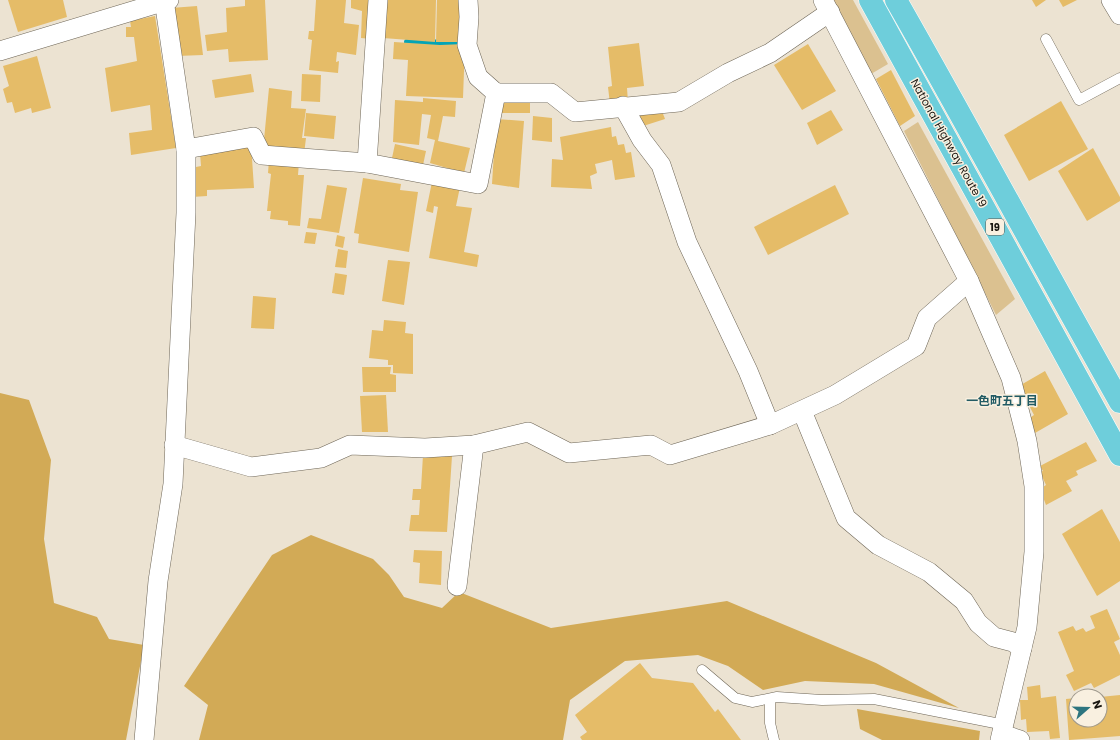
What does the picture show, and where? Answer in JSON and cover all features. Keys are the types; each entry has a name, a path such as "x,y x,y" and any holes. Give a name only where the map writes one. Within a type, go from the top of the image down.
{"highway":[{"name":"National Highway Route 19","path":"870,0 1120,455"},
{"name":"19","path":"896,0 969,128 1033,249 1120,402"}],"street":[{"path":"367,163 378,0"},
{"path":"468,0 469,16 467,45 478,77 496,93 551,94 575,112 623,106 679,102 728,73 770,53 826,6 969,281 1012,378 1028,448 1034,486 1034,552 1027,627 1002,733 1020,740"},
{"path":"1111,0 1120,15"},
{"path":"0,51 166,1 186,149 186,213 173,484 158,581 144,740"},
{"path":"186,149 253,137 262,155 367,163 478,184 496,93"},
{"path":"623,106 642,140 661,165 687,242 748,371 770,425"},
{"path":"174,445 251,467 321,458 350,445 425,448 474,445 528,432 569,453 651,445 670,455 770,425 835,395 916,346 927,318 969,281"},
{"path":"802,411 846,518 878,545 929,572 964,601 978,623 994,637 1013,642 1022,648"},
{"path":"457,586 474,445"}],"lane":[{"path":"1046,39 1079,100 1120,78"},
{"path":"702,670 735,698 752,702 770,699 874,699 1002,733"},
{"path":"770,699 770,723 774,740"}],"shaded area":[{"path":"832,0 853,0 888,64 871,74"},
{"path":"918,122 1015,299 996,315 904,131"},
{"path":"0,393 29,400 51,460 44,539 54,603 97,617 109,639 144,645 126,740 0,740"},
{"path":"311,535 373,559 389,575 404,597 442,608 459,592 551,628 727,601 876,663 959,708 874,684 805,681 763,690 728,666 698,655 625,661 570,700 563,740 199,740 208,705 184,686 272,555"},
{"path":"857,709 980,731 979,740 882,740 860,729"}],"building":[{"path":"8,0 63,0 67,17 18,32"},
{"path":"245,0 265,0 268,60 229,62 228,49 207,51 205,35 227,32 226,8 245,6"},
{"path":"316,0 346,0 344,23 359,25 356,55 337,52 336,62 339,61 338,73 309,70 312,40 308,39 309,31 314,31"},
{"path":"351,0 374,0 371,39 361,38 362,11 351,8"},
{"path":"383,0 436,0 435,42 383,38"},
{"path":"437,0 465,0 462,42 436,42"},
{"path":"1032,0 1046,0 1036,7"},
{"path":"1059,0 1077,0 1063,7"},
{"path":"197,6 203,55 177,56 171,8"},
{"path":"155,16 176,148 131,155 129,133 152,130 150,105 111,112 105,68 137,61 134,37 126,37 126,27 131,27 130,21"},
{"path":"394,42 440,45 465,44 463,98 406,96 408,60 393,59"},
{"path":"639,43 644,86 627,88 628,102 610,104 608,87 612,86 608,47"},
{"path":"808,44 836,91 802,110 774,65"},
{"path":"37,56 51,108 32,113 31,108 15,113 12,102 7,103 3,89 9,86 3,66"},
{"path":"891,70 915,116 900,126 876,79"},
{"path":"251,74 254,92 215,98 212,80"},
{"path":"302,74 321,75 320,102 301,101"},
{"path":"269,88 292,91 291,108 306,109 302,138 306,138 304,154 263,150"},
{"path":"423,98 456,101 455,117 443,116 438,141 470,148 464,173 430,163 435,140 427,138 431,115 422,114 419,145 393,142 395,100 423,102"},
{"path":"500,99 530,100 530,113 500,113"},
{"path":"1061,101 1088,149 1029,181 1004,135"},
{"path":"660,106 665,119 640,127 634,114"},
{"path":"831,110 843,130 817,145 807,123"},
{"path":"306,113 336,116 334,139 304,136"},
{"path":"533,116 552,118 552,142 532,140"},
{"path":"496,119 524,121 519,188 492,184"},
{"path":"611,127 612,137 616,136 618,145 624,144 626,153 631,152 635,177 615,180 612,160 595,164 597,173 590,176 592,189 551,187 552,159 563,160 560,137"},
{"path":"251,144 254,188 207,190 207,196 192,197 191,168 201,166 200,153"},
{"path":"395,144 426,151 423,165 392,158"},
{"path":"1093,148 1120,197 1120,201 1087,221 1058,171"},
{"path":"269,160 299,162 298,175 304,175 300,226 288,225 288,221 270,219 271,211 267,211 271,174 268,173"},
{"path":"363,178 401,184 400,190 418,192 409,252 358,243 359,234 354,233"},
{"path":"432,182 460,187 456,206 472,208 464,252 479,255 477,267 429,258 438,207 434,206 433,213 426,211"},
{"path":"327,185 347,188 339,233 307,228 309,218 321,219"},
{"path":"835,185 849,214 768,255 754,227"},
{"path":"306,232 317,233 315,244 304,243"},
{"path":"337,235 345,237 343,248 335,246"},
{"path":"338,249 348,251 346,268 335,267"},
{"path":"388,260 410,262 404,305 382,301"},
{"path":"335,273 347,275 344,295 332,293"},
{"path":"253,296 276,298 274,329 251,328"},
{"path":"384,320 406,322 405,333 413,334 413,374 393,373 393,365 388,365 388,360 369,358 372,330 383,331"},
{"path":"362,367 391,367 390,374 396,375 396,392 363,392"},
{"path":"1045,371 1068,414 1035,433 1028,419 1034,415 1019,386"},
{"path":"386,395 388,432 362,432 360,396"},
{"path":"1086,442 1097,461 1076,471 1078,475 1066,481 1072,491 1046,505 1040,489 1046,485 1040,472 1043,471 1040,466"},
{"path":"423,455 452,456 447,532 409,531 411,515 419,515 420,500 412,500 413,489 421,489"},
{"path":"1102,509 1120,542 1120,581 1097,596 1062,534"},
{"path":"414,550 442,551 441,585 419,583 420,563 413,562"},
{"path":"1107,609 1120,639 1114,642 1120,655 1120,675 1094,688 1091,683 1080,688 1072,688 1066,675 1074,671 1058,632 1073,626 1076,631 1083,628 1086,632 1095,628 1090,616"},
{"path":"640,663 652,678 693,683 715,712 718,709 741,740 582,740 580,737 587,732 575,715"},
{"path":"1040,685 1041,698 1056,696 1060,738 1050,739 1049,731 1027,732 1026,719 1021,720 1020,700 1028,700 1027,687"},
{"path":"1120,695 1120,736 1069,740 1068,728 1108,728 1108,696"},
{"path":"1066,699 1068,699 1068,726"}],"waterway":[{"path":"407,42 464,43"}],"district":[{"name":"一色町五丁目","path":"1002,401"}]}
